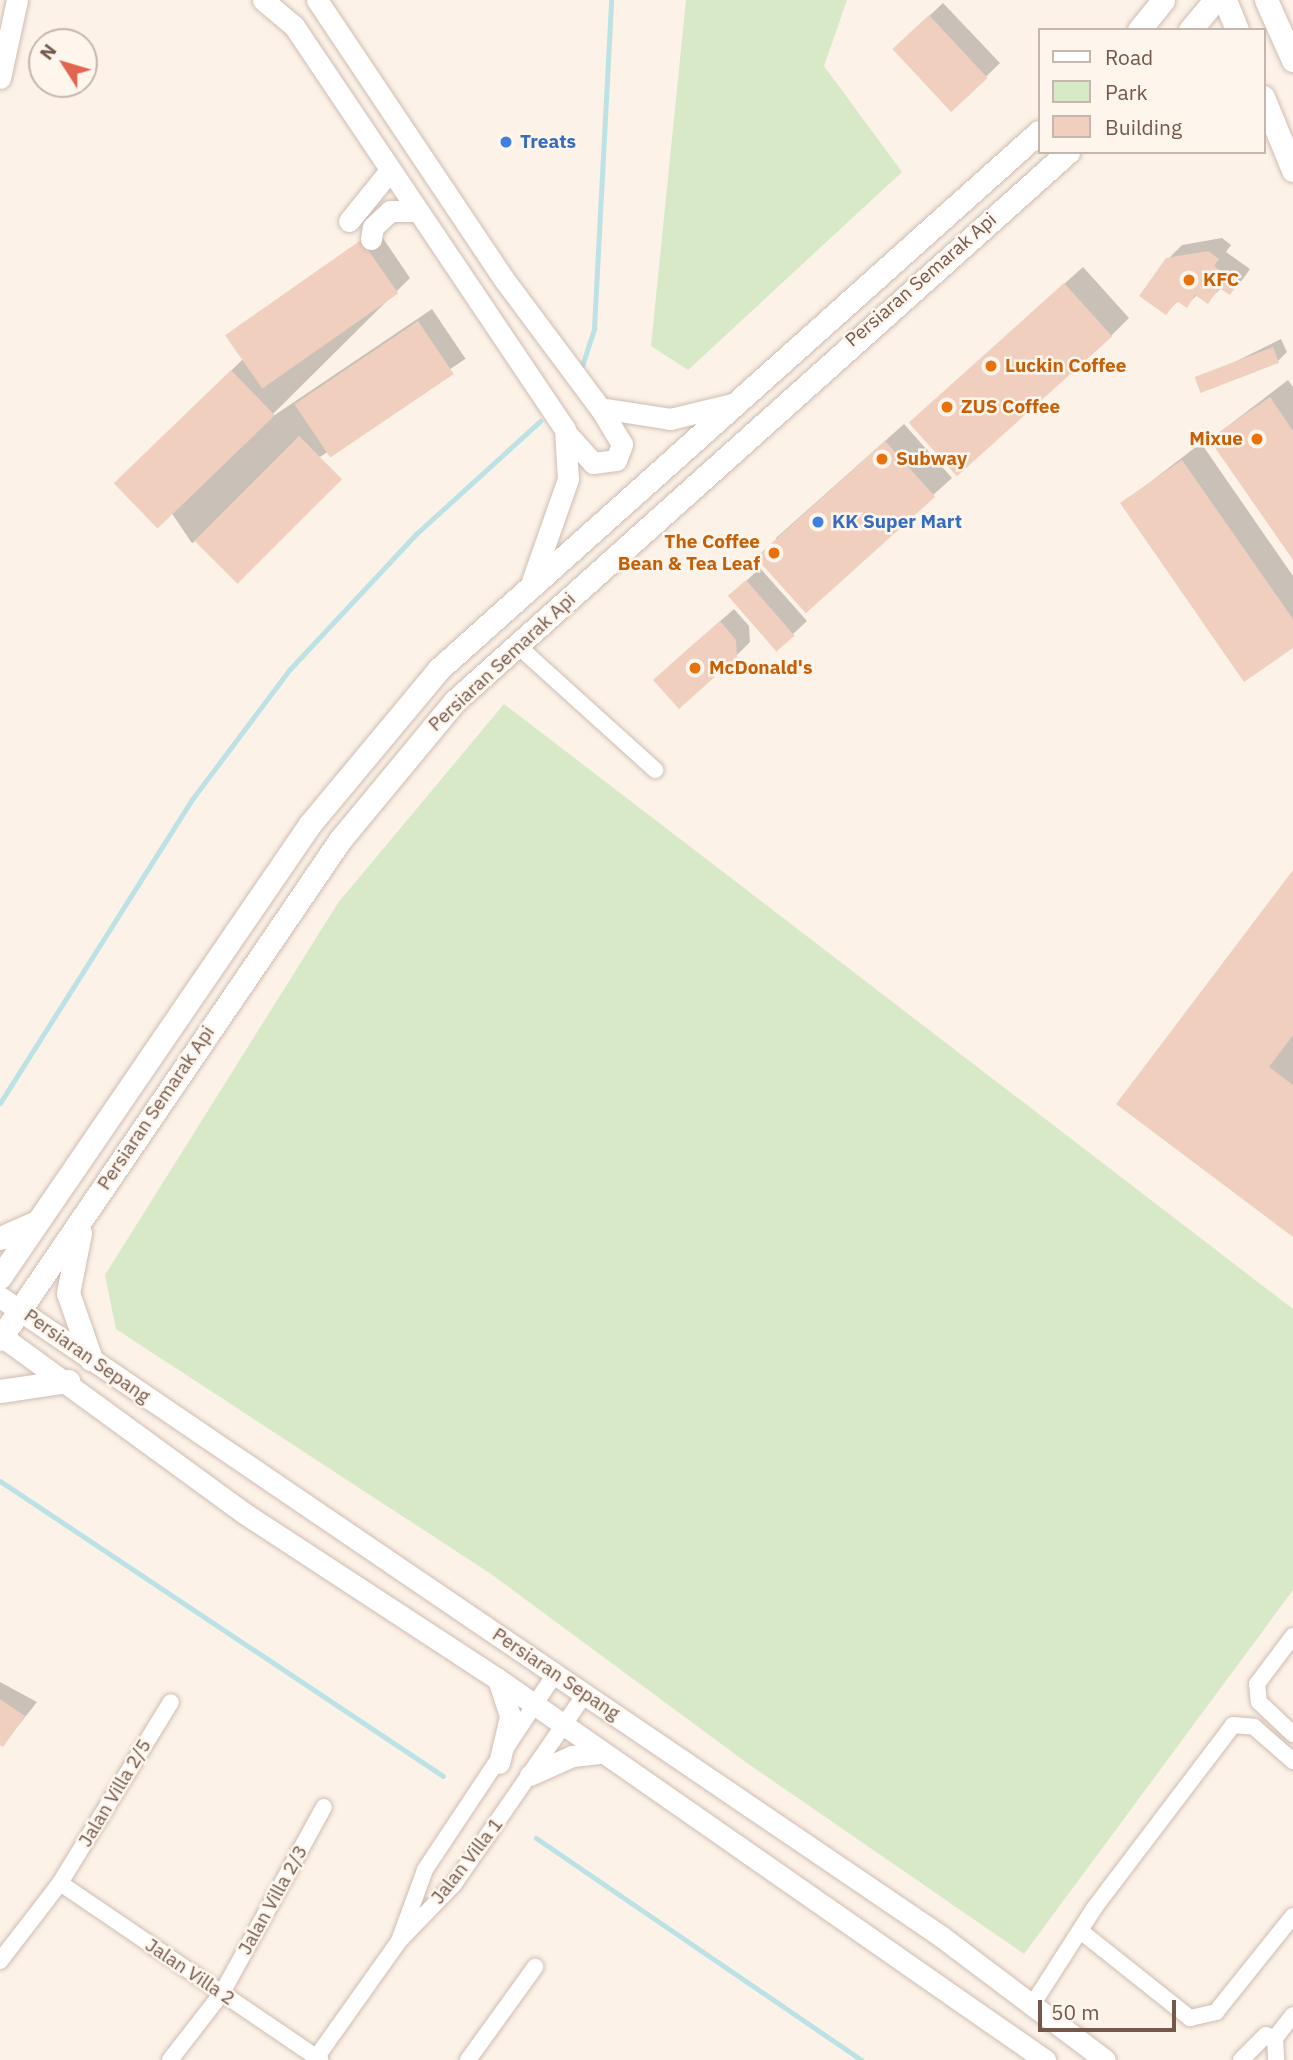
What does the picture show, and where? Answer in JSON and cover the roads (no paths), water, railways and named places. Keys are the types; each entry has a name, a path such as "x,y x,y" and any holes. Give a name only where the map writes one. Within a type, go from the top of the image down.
{"main road":[{"path":"1141,28 1163,0"},
{"path":"1192,28 1215,0"},
{"path":"1225,0 1236,28"},
{"path":"1266,0 1293,60"},
{"path":"1265,102 1293,170"},
{"path":"1265,122 1281,142"},
{"name":"Persiaran Semarak Api","path":"0,1277 310,824 439,669 532,580 1038,133"},
{"name":"Persiaran Semarak Api","path":"1,1336 340,839 455,701 1066,154"},
{"path":"86,1213 67,1279 70,1308 91,1359"},
{"path":"0,1238 37,1222"},
{"path":"0,1391 68,1381"}],"street":[{"path":"0,78 17,0"},
{"path":"262,0 294,26 387,174 567,434 593,463 616,460 622,443 600,408 503,278 317,0"},
{"path":"349,220 387,174"},
{"path":"371,239 373,227 390,211 412,211"},
{"path":"600,408 670,419 728,405"},
{"path":"532,580 568,480 567,434"},
{"path":"518,646 655,770"},
{"name":"Persiaran Sepang","path":"0,1297 1034,2003 1105,2060"},
{"name":"Persiaran Sepang","path":"1,1336 68,1381 244,1513 498,1678 602,1753 920,1967 1045,2060"},
{"path":"1293,1636 1257,1684 1259,1702 1293,1734"},
{"name":"Jalan Villa 1","path":"398,1941 425,1870 499,1763 555,1674"},
{"path":"498,1678 510,1717 499,1763"},
{"name":"Jalan Villa 1","path":"318,2059 398,1941 454,1884 585,1694"},
{"name":"Jalan Villa 2/5","path":"0,1961 60,1883 170,1702"},
{"path":"1034,2003 1233,1725 1254,1727 1293,1761"},
{"path":"530,1776 572,1756 602,1753"},
{"name":"Jalan Villa 2/3","path":"170,2060 222,1993 324,1807"},
{"name":"Jalan Villa 2","path":"60,1883 318,2059"},
{"path":"1083,1933 1190,2018 1216,2012 1293,1916"},
{"path":"468,2060 535,1967"},
{"path":"1276,2060 1277,2034 1293,2015"},
{"path":"1241,2060 1266,2035 1277,2034 1293,2042"}],"waterway":[{"path":"582,366 594,328 611,0"},
{"path":"0,1103 190,802 290,669 416,534 540,421"},
{"path":"0,1481 443,1776"},
{"path":"536,1838 862,2060"}],"place":[{"name":"Treats","path":"506,142"},
{"name":"KFC","path":"1189,280"},
{"name":"Luckin Coffee","path":"991,366"},
{"name":"ZUS Coffee","path":"947,407"},
{"name":"Mixue","path":"1257,439"},
{"name":"Subway","path":"882,459"},
{"name":"KK Super Mart","path":"818,522"},
{"name":"The Coffee Bean & Tea Leaf","path":"774,553"},
{"name":"McDonald's","path":"695,668"}]}
